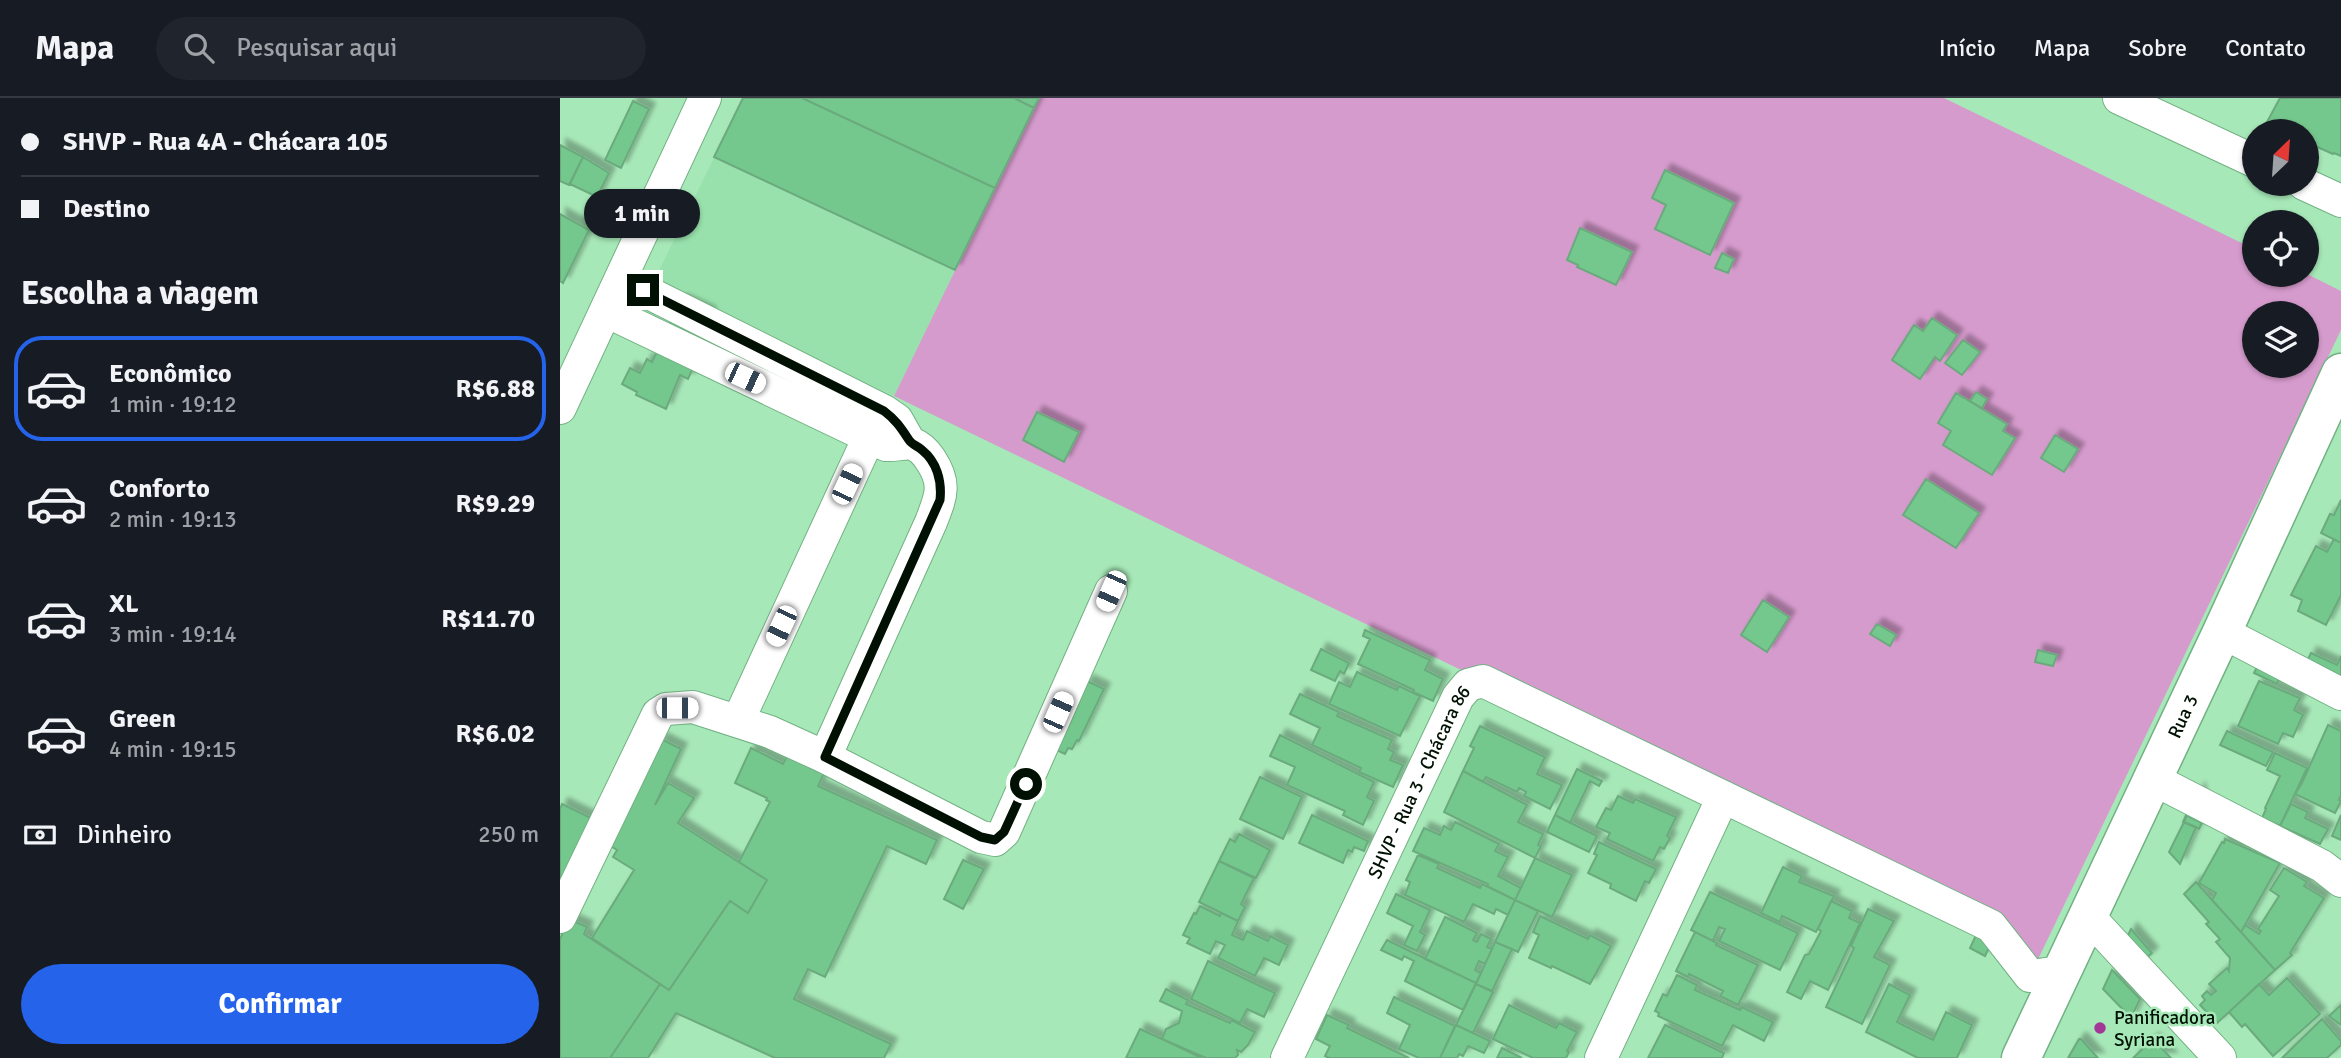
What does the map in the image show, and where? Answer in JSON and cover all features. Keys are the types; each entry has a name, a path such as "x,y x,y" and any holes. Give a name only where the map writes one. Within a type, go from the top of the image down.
{"main road":[{"name":"Rua 3","path":"2021,1058 2336,394"}],"street":[{"path":"560,408 705,98"},
{"path":"2119,98 2242,154"},
{"path":"2319,191 2341,201"},
{"path":"621,279 801,387 869,437 886,445 911,443"},
{"path":"606,311 801,387 884,411 897,420 911,443 926,453 936,469 942,485 940,500 825,757"},
{"path":"738,721 869,437"},
{"path":"560,917 658,714 666,709 693,708 770,732 825,757 981,837 995,840 1004,832 1111,591"},
{"path":"2222,632 2341,694"},
{"name":"SHVP - Rua 3 - Chácara 86","path":"1287,1058 1458,697 1468,685 1483,681 1991,926 2030,976 2062,972"},
{"path":"2153,779 2322,866 2341,881"},
{"path":"1601,1058 1723,797"},
{"path":"2088,916 2220,1058"}],"shaded area":[{"path":"743,98 1039,98 894,396 654,281"},
{"path":"1039,98 1944,98 2242,243 2242,287 2319,287 2319,280 2341,291 2341,330 2319,376 2319,301 2242,301 2242,378 2318,378 2030,976 1991,926 894,396"}],"building":[{"path":"743,98 802,98 995,188 955,270 714,157"},
{"path":"802,98 1014,98 1034,108 995,188"},
{"path":"1014,98 1039,98 1034,108"},
{"path":"2280,98 2341,98 2341,156 2319,148 2319,119 2269,119"},
{"path":"2280,98 2341,98 2341,156 2319,148 2319,119 2269,119"},
{"path":"633,101 649,109 621,168 605,160"},
{"path":"560,145 583,157 569,185 560,181"},
{"path":"583,157 609,173 597,197 570,184"},
{"path":"1665,170 1734,203 1710,255 1655,229 1666,205 1652,198"},
{"path":"560,214 589,230 563,283 560,281"},
{"path":"1580,228 1632,252 1616,285 1567,260"},
{"path":"1722,253 1734,259 1728,273 1715,268"},
{"path":"681,300 710,313 687,360 695,364 688,379 680,375 666,409 636,395 637,392 622,384 630,368 640,373 647,359 652,362"},
{"path":"1932,318 1957,335 1940,361 1935,357 1920,379 1892,360 1914,325 1923,331"},
{"path":"1963,340 1980,352 1962,375 1945,363"},
{"path":"1976,392 1987,399 1982,408 1970,401"},
{"path":"1956,393 2007,424 2003,431 2015,438 1992,475 1943,445 1951,431 1938,423"},
{"path":"1037,412 1079,432 1064,462 1023,440"},
{"path":"2055,435 2078,449 2064,472 2041,458"},
{"path":"1926,479 1979,513 1956,548 1903,515"},
{"path":"2341,500 2341,543 2321,533 2330,514 2334,515"},
{"path":"2341,500 2341,543 2321,533 2330,514 2334,515"},
{"path":"2334,539 2341,543 2341,595 2326,625 2298,611 2302,600 2291,595 2316,546 2327,552"},
{"path":"2334,539 2341,543 2341,595 2326,625 2298,611 2302,600 2291,595 2316,546 2327,552"},
{"path":"1763,600 1789,617 1767,652 1741,635"},
{"path":"1877,624 1896,635 1890,646 1870,634"},
{"path":"1365,630 1430,660 1425,670 1443,679 1433,701 1358,664 1370,639 1363,636"},
{"path":"1321,649 1349,663 1344,674 1340,671 1335,681 1311,670"},
{"path":"2038,650 2057,655 2053,666 2035,662"},
{"path":"2311,653 2337,665 2341,656 2341,685 2304,667"},
{"path":"2311,653 2337,665 2341,656 2341,685 2304,667"},
{"path":"2258,665 2281,675 2277,684 2254,673"},
{"path":"1357,672 1397,690 1399,686 1420,696 1400,736 1329,704 1339,682 1350,687"},
{"path":"1357,672 1397,690 1399,686 1420,696 1400,736 1329,704 1339,682 1350,687"},
{"path":"1087,681 1104,689 1079,741 1077,740 1072,749 1068,748 1065,754 1054,749"},
{"path":"2259,681 2300,698 2294,710 2303,715 2293,737 2283,733 2278,744 2238,726"},
{"path":"1300,694 1339,712 1337,716 1392,740 1388,749 1394,752 1390,760 1403,765 1393,787 1359,772 1361,768 1312,745 1320,728 1290,714"},
{"path":"2328,725 2341,731 2341,801 2335,813 2295,794"},
{"path":"1480,726 1545,757 1537,774 1562,785 1550,809 1524,796 1526,792 1519,788 1517,792 1486,777 1483,782 1463,771 1474,748 1470,746"},
{"path":"2227,731 2273,752 2266,766 2220,745"},
{"path":"1280,735 1374,782 1367,797 1374,801 1363,825 1343,815 1345,811 1287,785 1295,767 1270,756"},
{"path":"661,739 681,749 655,805 668,783 694,798 678,823 767,880 748,913 730,901 669,990 592,938 634,870 613,857 617,850 609,845"},
{"path":"751,748 783,764 791,749 827,767 818,786 937,840 926,864 887,846 825,977 808,969 794,999 891,1044 884,1058 775,1058 676,1013 648,1058 610,1058 660,984 669,990 730,901 748,913 767,880 739,862 770,802 735,783"},
{"path":"2275,753 2307,768 2280,826 2262,818 2280,776 2267,770"},
{"path":"1577,769 1602,781 1599,786 1590,781 1570,823 1555,815"},
{"path":"1463,771 1527,805 1518,822 1543,834 1535,858 1444,812"},
{"path":"1260,777 1302,797 1283,839 1240,819"},
{"path":"2199,789 2204,817 2199,829 2184,822"},
{"path":"1618,796 1633,803 1635,799 1676,817 1667,836 1670,838 1664,849 1660,847 1653,861 1607,839 1610,833 1596,827 1606,808 1611,810"},
{"path":"562,804 595,820 560,896 560,809"},
{"path":"2291,804 2308,812 2305,818 2328,829 2320,844 2280,826"},
{"path":"1312,815 1368,841 1364,851 1354,847 1352,852 1348,850 1343,863 1299,843"},
{"path":"1555,815 1597,836 1589,852 1547,832"},
{"path":"1555,815 1597,836 1589,852 1547,832"},
{"path":"2186,815 2202,823 2199,829 2183,822"},
{"path":"2186,815 2202,823 2199,829 2183,822"},
{"path":"2341,815 2341,840 2332,836"},
{"path":"1455,822 1499,844 1495,851 1508,857 1498,876 1521,888 1515,900 1487,886 1488,884 1413,851 1424,828 1440,835 1444,826 1451,830"},
{"path":"2184,822 2196,827 2180,864 2169,852"},
{"path":"1239,834 1270,850 1256,878 1219,861 1230,839 1235,842"},
{"path":"2225,839 2280,863 2241,932 2212,900 2216,893 2199,883"},
{"path":"1599,842 1656,869 1649,883 1645,881 1636,901 1588,873 1597,855 1594,854"},
{"path":"1418,855 1439,864 1437,868 1480,888 1482,884 1515,900 1508,915 1496,909 1494,914 1473,904 1464,922 1405,895 1410,882 1406,880"},
{"path":"1535,858 1572,875 1552,917 1515,900"},
{"path":"963,860 984,869 963,909 944,899"},
{"path":"1219,861 1254,878 1241,904 1245,907 1238,921 1199,902"},
{"path":"1783,867 1802,876 1799,882 1834,896 1816,932 1782,916 1780,922 1761,913"},
{"path":"1783,867 1802,876 1799,882 1834,896 1816,932 1782,916 1780,922 1761,913"},
{"path":"2284,868 2307,882 2304,886 2324,898 2290,953 2292,955 2275,970 2241,932 2245,925 2259,934 2261,931 2258,929 2279,896 2270,890"},
{"path":"2196,882 2275,970 2217,1023 2200,1005 2205,1000 2202,996 2207,991 2211,995 2216,991 2209,984 2227,968 2229,971 2230,958 2216,942 2220,939 2206,924 2209,922 2184,894"},
{"path":"1710,892 1798,933 1780,970 1719,941 1725,929 1719,927 1713,941 1691,930"},
{"path":"1396,894 1430,910 1420,932 1425,935 1417,951 1404,945 1413,926 1387,913"},
{"path":"1515,900 1538,911 1518,952 1495,942"},
{"path":"1831,901 1852,911 1849,918 1860,923 1828,990 1810,981 1801,999 1787,992 1805,955 1809,954 1821,931 1818,929"},
{"path":"1200,906 1238,921 1232,935 1243,940 1247,931 1268,941 1270,936 1288,945 1279,965 1264,958 1255,976 1218,958 1225,945 1216,941 1210,954 1187,943 1190,938 1183,935"},
{"path":"1868,909 1894,921 1874,957 1890,965 1862,1024 1826,1007 1854,948 1851,946"},
{"path":"1540,916 1588,939 1590,935 1611,946 1590,984 1529,958 1539,935 1533,932"},
{"path":"1445,917 1477,933 1473,940 1477,942 1481,934 1491,939 1487,947 1492,949 1485,964 1479,961 1475,970 1481,973 1476,983 1425,959"},
{"path":"569,919 587,927 584,934 660,984 610,1058 560,1058 560,939"},
{"path":"2131,929 2152,953 2129,973 2117,958"},
{"path":"1978,931 1994,937 1985,956 1970,948"},
{"path":"1695,932 1758,965 1738,1005 1720,996 1723,991 1689,974 1688,977 1676,971"},
{"path":"1387,940 1476,983 1463,1010 1405,981 1414,961 1404,956 1402,960 1381,950"},
{"path":"1495,942 1512,949 1492,991 1476,984"},
{"path":"1495,942 1512,949 1492,991 1476,984"},
{"path":"1208,961 1275,993 1264,1017 1247,1009 1240,1023 1191,999"},
{"path":"1208,961 1275,993 1264,1017 1247,1009 1240,1023 1191,999"},
{"path":"2112,970 2140,999 2131,1018 2103,989"},
{"path":"1677,975 1697,985 1695,990 1740,1010 1742,1007 1773,1022 1764,1041 1733,1025 1722,1046 1658,1016 1659,1013 1655,1011 1663,994 1667,996"},
{"path":"2287,978 2320,1014 2273,1056 2245,1024 2242,1027 2229,1012 2259,984 2269,995"},
{"path":"1476,984 1493,992 1473,1033 1456,1025"},
{"path":"1889,984 1910,995 1897,1022 1933,1040 1946,1012 1972,1025 1957,1058 1918,1058 1866,1032"},
{"path":"1166,989 1188,1000 1186,1004 1255,1032 1248,1045 1241,1052 1237,1050 1238,1055 1235,1058 1206,1058 1162,1039 1166,1029 1179,1023 1182,1011 1160,1001"},
{"path":"1394,997 1455,1026 1440,1058 1419,1058 1399,1049 1410,1025 1387,1013"},
{"path":"1394,997 1455,1026 1440,1058 1419,1058 1399,1049 1410,1025 1387,1013"},
{"path":"1509,1005 1556,1028 1559,1023 1577,1032 1566,1058 1533,1058 1493,1039"},
{"path":"2341,1005 2341,1025 2329,1016"},
{"path":"1327,1015 1349,1025 1347,1028 1409,1058 1325,1056 1330,1046 1316,1039"},
{"path":"1327,1015 1349,1025 1347,1028 1409,1058 1325,1056 1330,1046 1316,1039"},
{"path":"2322,1019 2341,1041 2341,1045 2327,1058 2282,1058"},
{"path":"1456,1025 1490,1041 1484,1053 1468,1046 1463,1056 1459,1054 1457,1058 1440,1058"},
{"path":"1665,1025 1724,1053 1722,1058 1648,1058"},
{"path":"1665,1025 1724,1053 1722,1058 1648,1058"},
{"path":"1140,1029 1162,1039 1202,1058 1126,1058"},
{"path":"2081,1039 2098,1058 2068,1058"},
{"path":"2153,1039 2171,1058 2133,1058"},
{"path":"1502,1048 1522,1058 1497,1058"}],"place":[{"name":"Panificadora Syriana","path":"2100,1028"}],"route":[{"path":"643,290 884,411 897,420 911,443 926,453 936,469 942,485 940,500 825,757 937,816 981,837 995,840 1004,832 1026,784"}]}
